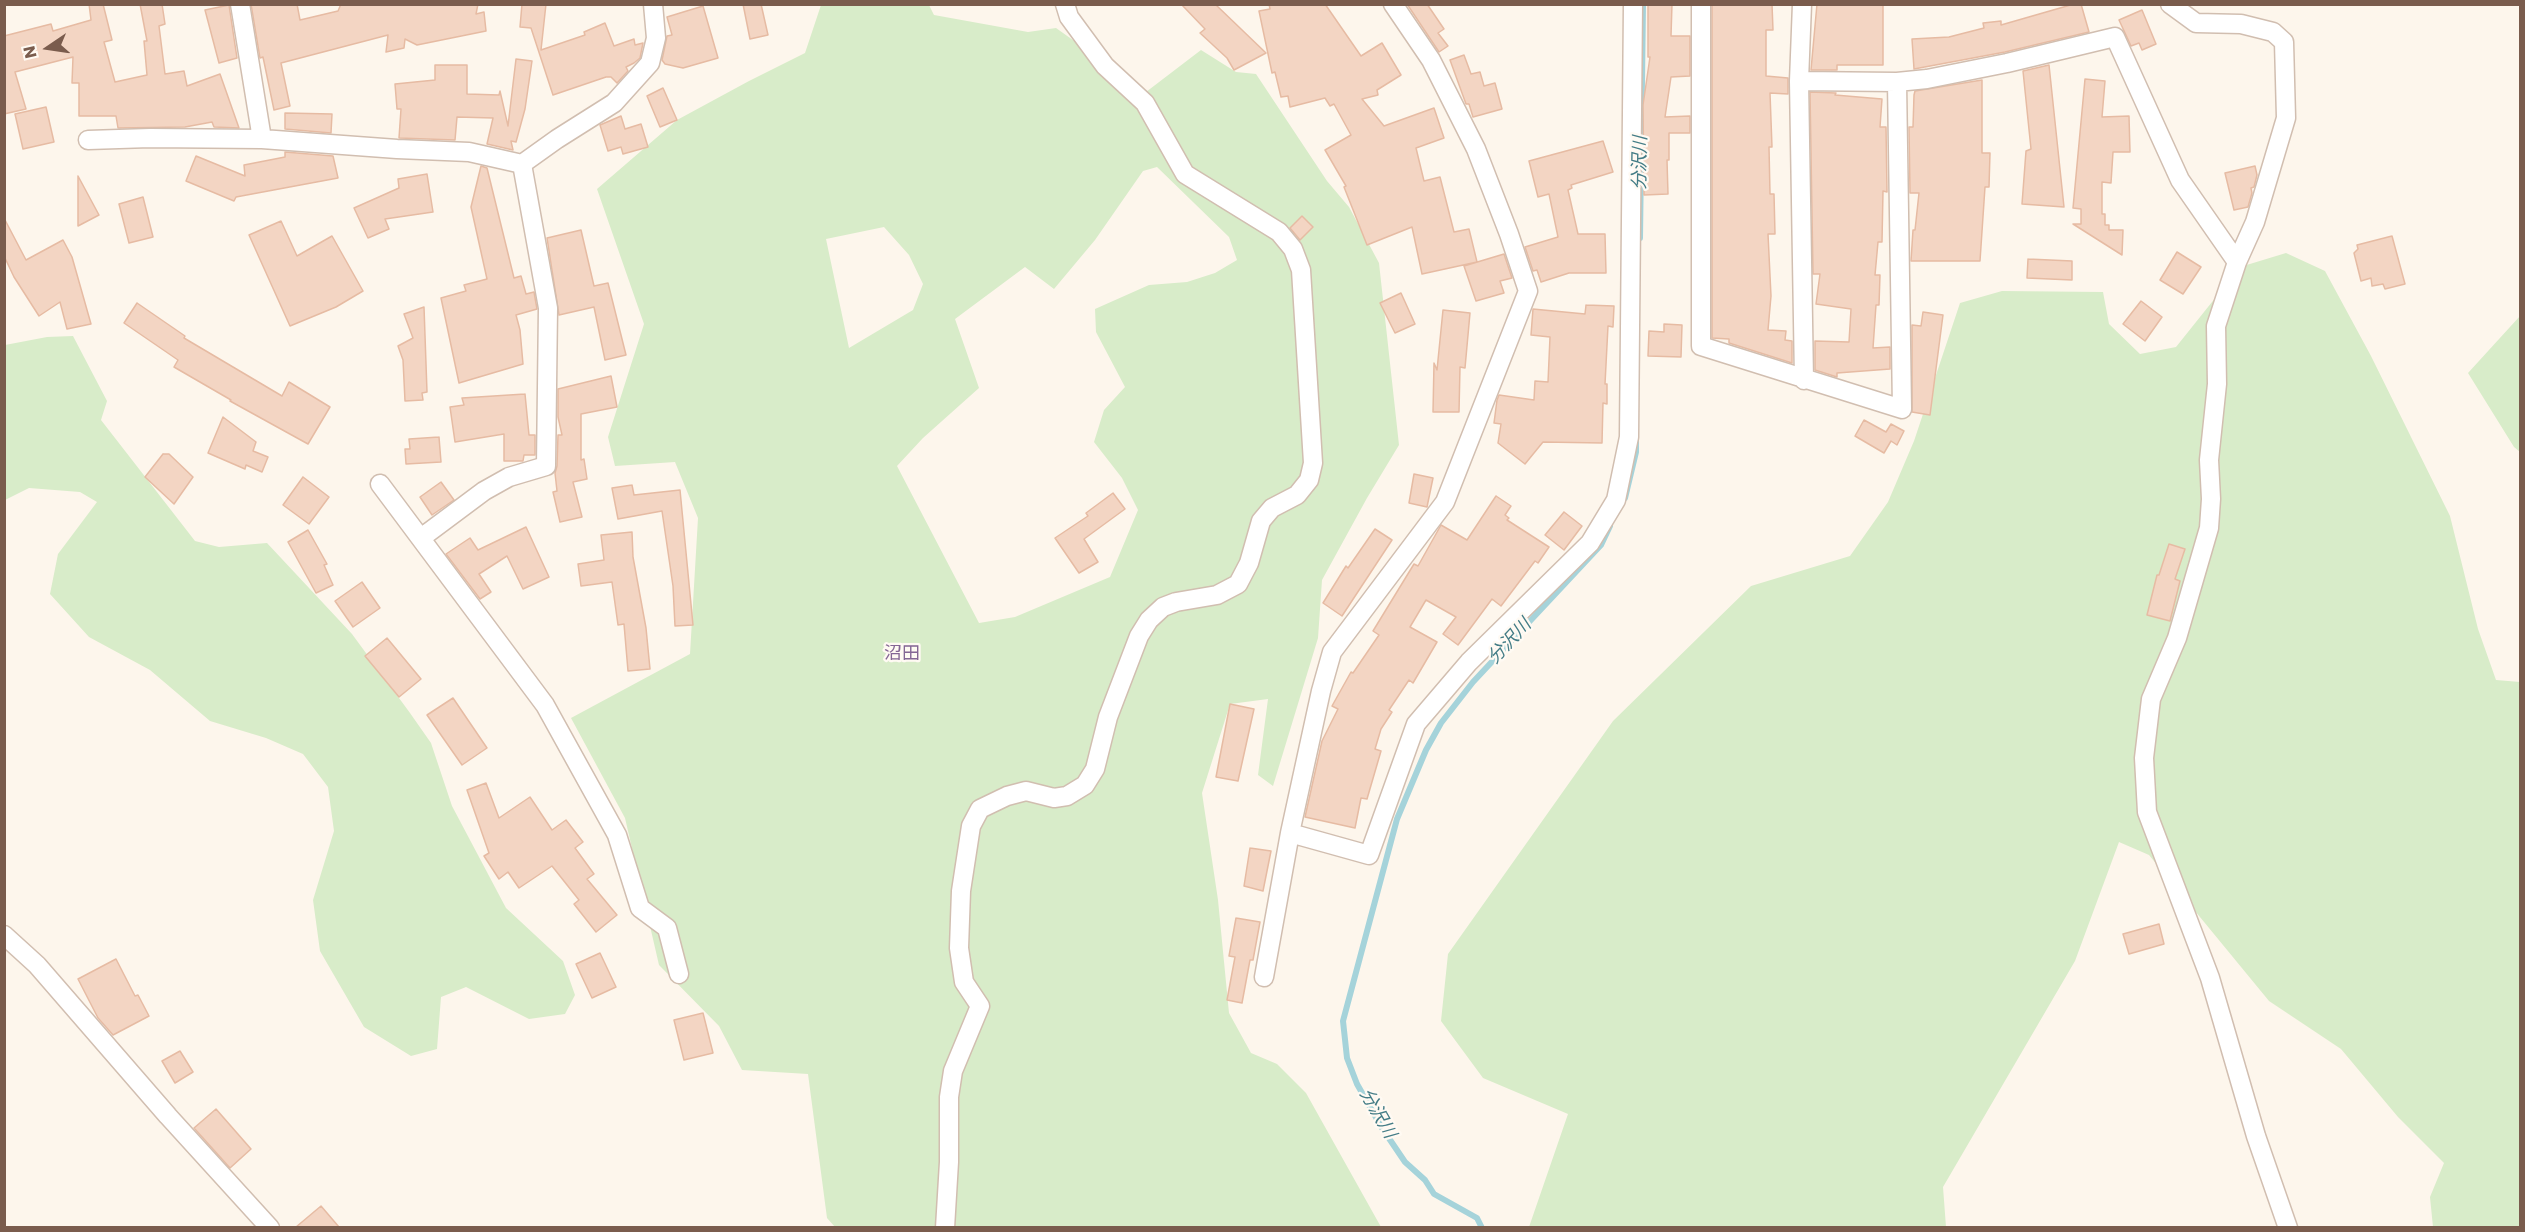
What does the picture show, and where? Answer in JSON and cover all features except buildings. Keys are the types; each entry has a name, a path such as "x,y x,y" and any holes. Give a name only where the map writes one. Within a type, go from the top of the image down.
{"street":[{"path":"240,4 262,139"},
{"path":"88,140 262,139 374,148 469,152 522,164 614,103 650,63 656,38 653,4"},
{"path":"945,1227 949,1162 949,1097 953,1071 980,1006 964,982 959,948 961,891 971,826 980,810 1006,796 1026,792 1054,798 1067,796 1085,785 1095,769 1108,717 1138,636 1149,620 1163,607 1176,602 1217,595 1238,584 1249,563 1262,520 1272,508 1297,495 1309,480 1314,463 1301,270 1293,249 1280,232 1185,174 1145,103 1105,66 1068,17 1065,4"},
{"path":"1264,977 1290,833 1321,691 1332,652 1444,502 1528,291 1476,149 1431,60 1393,4"},
{"path":"1290,833 1369,855 1416,724 1469,662 1590,543 1616,501 1629,437 1633,4"},
{"path":"1701,4 1701,346 1902,409 1896,82"},
{"path":"1802,4 1799,81 1804,380"},
{"path":"2170,4 2196,23 2241,24 2273,32 2284,42 2286,118 2256,222 2237,262 2216,326 2217,384 2209,460 2211,499 2209,528 2177,638 2151,699 2144,758 2147,812 2210,978 2256,1136 2288,1227"},
{"path":"1799,81 1896,82 1927,79 2007,63 2115,37 2181,180 2237,262"},
{"path":"421,538 484,491 509,477 546,466 548,308 522,164"},
{"path":"380,484 545,705 617,835 640,908 667,928 679,975"},
{"path":"4,935 37,965 168,1116 270,1227"}],"green space":[{"path":"821,5 929,5 934,15 1028,32 1056,28 1146,92 1201,50 1236,72 1256,74 1327,181 1349,207 1379,263 1399,445 1322,580 1318,638 1273,786 1258,775 1268,699 1230,704 1202,793 1218,900 1229,1013 1251,1053 1277,1064 1306,1093 1381,1227 835,1227 827,1218 808,1074 742,1070 719,1026 659,965 625,818 571,718 690,654 698,518 675,462 615,466 608,437 644,324 597,189 677,120 805,53","holes":["1157,167 1229,237 1237,260 1215,273 1187,282 1149,285 1095,309 1096,332 1125,387 1104,410 1094,442 1122,478 1138,510 1110,577 1015,617 979,623 897,466 923,438 979,388 955,319 1025,267 1054,289 1095,240 1143,171","884,227 909,255 923,284 913,310 849,348 826,239"]},
{"path":"2286,253 2325,271 2371,356 2450,516 2478,629 2496,680 2520,682 2520,1227 2433,1227 2430,1197 2444,1163 2398,1117 2341,1049 2269,1001 2149,855 2119,842 2075,961 1943,1187 1946,1227 1529,1227 1568,1114 1483,1078 1441,1021 1448,954 1613,721 1751,586 1850,556 1888,502 1914,441 1960,303 2002,291 2103,292 2109,324 2140,354 2176,347 2240,267"},
{"path":"2520,316 2520,452 2514,447 2468,373"},
{"path":"73,336 107,401 101,420 195,541 219,547 267,543 352,634 410,713 431,743 452,806 506,908 563,961 575,995 565,1014 529,1019 466,987 441,997 437,1049 411,1056 364,1027 320,951 313,900 334,831 328,787 303,754 266,738 210,721 150,670 89,637 50,594 58,554 97,502 80,492 29,488 5,500 5,345 47,337"}],"waterway":[{"name":"分沢川","path":"1640,238 1643,4"},
{"name":"分沢川","path":"1625,498 1636,452 1636,441"},
{"name":"分沢川","path":"1482,1228 1477,1218 1434,1194 1425,1180 1405,1162 1382,1128 1357,1084 1347,1058 1343,1021 1397,819 1426,750 1441,723 1473,682 1601,545 1610,526"}],"district":[{"name":"沼田","path":"902,654"}]}
